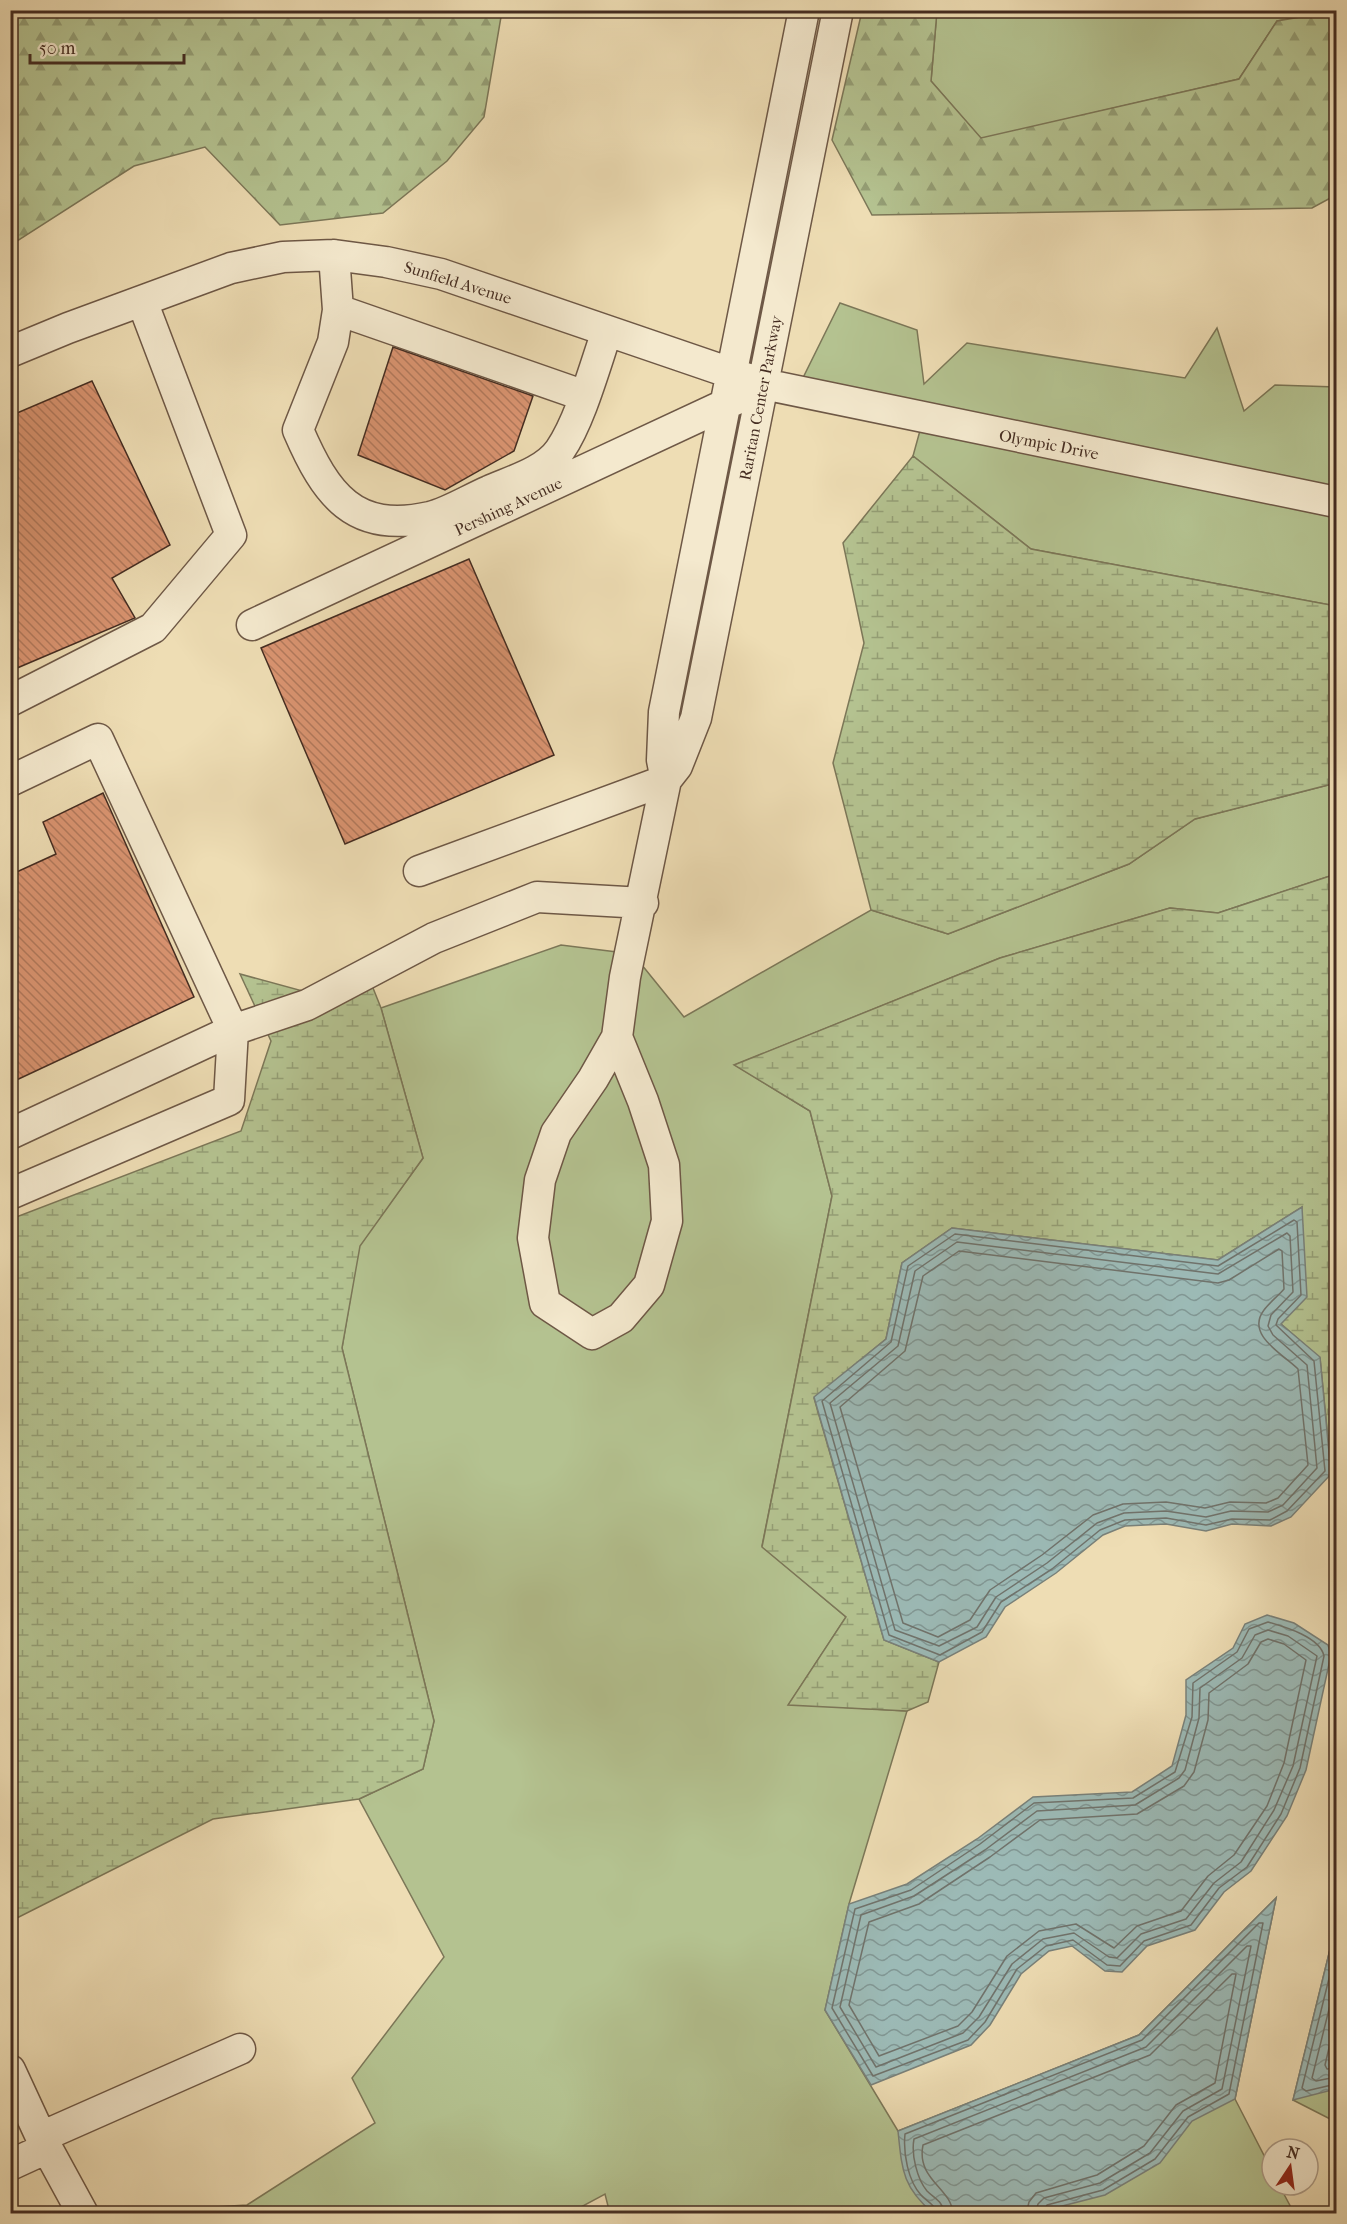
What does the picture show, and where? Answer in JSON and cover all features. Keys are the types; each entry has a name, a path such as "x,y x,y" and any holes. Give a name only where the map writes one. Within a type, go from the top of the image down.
{"street":[{"name":"Raritan Center Parkway","path":"666,780 662,760 663,712 804,10"},
{"name":"Raritan Center Parkway","path":"617,1037 625,977 666,780 685,750 696,718 838,10"},
{"name":"Sunfield Avenue","path":"10,352 231,268 283,257 334,255 386,262 441,274 731,374"},
{"path":"334,255 338,310 333,342 298,430 313,466 350,510 386,522 432,516 537,469 559,451 585,396 607,331"},
{"path":"10,702 153,628 231,535 142,301"},
{"path":"338,310 585,396"},
{"name":"Olympic Drive","path":"731,374 817,397 1336,502"},
{"name":"Pershing Avenue","path":"252,625 725,406 763,384"},
{"path":"10,781 98,739 233,1030 229,1100 10,1194"},
{"path":"419,871 666,780"},
{"path":"10,1134 233,1030 307,1005 434,938 537,897 642,903"},
{"path":"617,1037 643,1101 664,1165 667,1221 649,1285 621,1318 592,1334 544,1303 532,1238 540,1180 556,1133 593,1079 617,1037"},
{"path":"10,2164 44,2143 240,2049"},
{"path":"10,2070 44,2143 83,2214"}],"green space":[{"path":"28,11 502,11 484,117 447,161 383,213 280,225 205,147 134,166 11,245 11,18"},
{"path":"862,11 937,11 931,81 981,138 1239,79 1277,21 1336,11 1336,195 1312,208 872,215 832,140"},
{"path":"937,11 1336,11 1277,21 1239,79 981,139 931,81"},
{"path":"840,303 917,330 924,384 967,343 1185,378 1217,328 1244,411 1275,385 1336,387 1336,606 1031,549 913,456 921,427 793,398"},
{"path":"913,456 1031,549 1336,606 1336,783 1195,819 1129,864 948,934 871,910 833,763 864,643 843,543"},
{"path":"1336,783 1336,874 1218,913 1170,908 1000,958 735,1065 810,1111 832,1196 762,1546 846,1617 789,1704 907,1711 849,1904 825,2010 898,2131 1139,2035 1276,1898 1235,2099 1260,2148 1260,2197 1285,2197 1294,2213 610,2214 605,2194 568,2214 167,2214 166,2210 247,2205 375,2123 352,2078 444,1957 359,1799 423,1769 434,1721 342,1348 359,1246 423,1158 381,1008 561,945 633,954 684,1017 871,910 948,934 1129,864 1195,819"},
{"path":"1336,874 1336,1520 1320,1358 1281,1324 1302,1207 1218,1260 952,1228 902,1263 886,1339 814,1398 884,1640 939,1662 928,1702 907,1711 788,1705 846,1617 762,1547 832,1196 810,1111 734,1065 1000,958 1170,908 1218,913"},
{"path":"365,968 381,1008 423,1158 360,1246 342,1348 434,1721 423,1769 359,1799 213,1819 11,1921 11,1219 241,1131 271,1041 240,974 328,998"},
{"path":"1336,1925 1336,2122 1293,2100"}],"water":[{"path":"1302,1207 1307,1297 1281,1324 1320,1357 1331,1474 1291,1517 1271,1526 1232,1524 1206,1531 1166,1524 1125,1526 1103,1535 1056,1573 1005,1607 986,1637 939,1662 884,1640 814,1397 886,1339 902,1263 952,1228 1218,1260"},
{"path":"1267,1615 1294,1623 1328,1645 1331,1655 1306,1770 1287,1816 1251,1871 1224,1892 1195,1930 1147,1946 1122,1972 1105,1971 1072,1946 1049,1951 1021,1974 990,2025 971,2045 871,2085 825,2010 849,1904 907,1884 977,1839 1033,1797 1132,1792 1172,1766 1186,1715 1186,1680 1233,1648 1245,1624"},
{"path":"1276,1898 1235,2099 1192,2121 1160,2163 1105,2195 1035,2213 933,2213 915,2195 905,2176 898,2131 1139,2035"},
{"path":"1336,1925 1336,2089 1293,2100"}],"building":[{"path":"393,347 533,396 514,451 445,490 358,455"},
{"path":"92,381 170,545 112,578 135,618 10,671 10,416"},
{"path":"469,559 554,755 345,844 261,648"},
{"path":"103,793 194,997 10,1083 10,875 56,854 43,822"}]}
